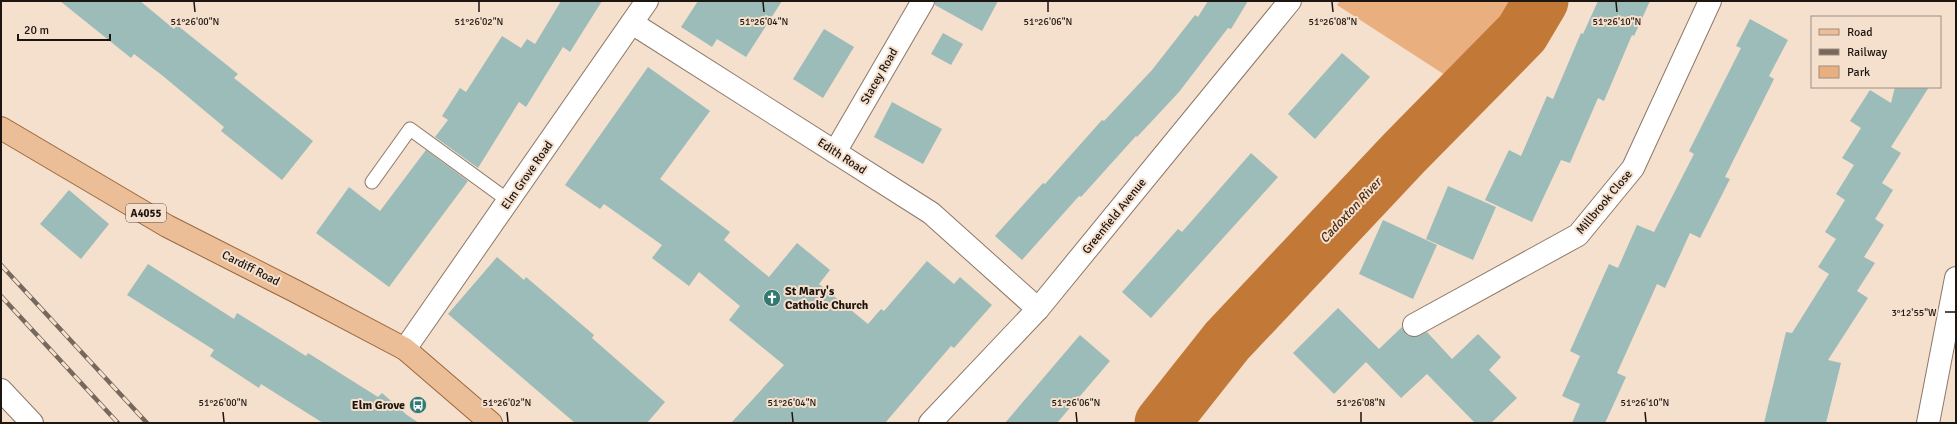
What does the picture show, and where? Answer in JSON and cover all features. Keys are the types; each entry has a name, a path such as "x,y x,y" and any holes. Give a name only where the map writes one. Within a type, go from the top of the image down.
{"main road":[{"name":"Cardiff Road","path":"1,128 167,226 405,349 491,423"}],"street":[{"name":"Elm Grove Road","path":"405,349 647,1"},
{"name":"Stacey Road","path":"835,152 923,1"},
{"name":"Greenfield Avenue","path":"930,423 1038,309 1290,1"},
{"name":"Millbrook Close","path":"1414,325 1578,235 1633,168 1710,1"},
{"name":"Edith Road","path":"632,23 931,213 1038,309"},
{"path":"1928,423 1956,278"},
{"path":"1,390 32,423"}],"lane":[{"path":"372,182 410,129 509,201"}],"green space":[{"path":"1340,1 1538,1 1459,84 1337,5"}],"building":[{"path":"60,1 140,1 174,29 177,25 238,74 234,78 313,141 282,180 221,131 224,127 163,76 134,54 131,58"},
{"path":"561,1 602,1 570,52 563,47 526,107 519,102 478,168 435,137 448,120 442,116 460,88 466,92 502,36 521,48 527,39 535,44"},
{"path":"698,1 782,1 746,57 717,39 712,47 681,27"},
{"path":"935,1 998,1 982,31 935,5"},
{"path":"1208,1 1248,1 1231,29 1228,28 1179,92 1137,137 1136,136 1081,197 1079,196 1022,260 995,236 1043,183 1045,184 1102,120 1104,121 1152,70 1195,15 1198,17"},
{"path":"1598,1 1650,1 1634,36 1632,35 1604,101 1598,98 1570,163 1561,160 1532,222 1485,200 1509,150 1521,156 1547,96 1553,99 1581,33 1583,34"},
{"path":"1750,19 1788,40 1769,76 1774,79 1725,177 1730,179 1700,238 1690,233 1665,288 1657,284 1617,373 1626,377 1605,423 1572,423 1580,404 1562,396 1580,356 1570,351 1609,264 1618,268 1637,225 1654,232 1694,154 1689,151 1741,48 1736,46"},
{"path":"824,29 854,47 823,98 793,79"},
{"path":"943,33 963,44 951,65 931,54"},
{"path":"1342,53 1370,77 1315,139 1288,114"},
{"path":"648,67 710,111 660,179 730,232 724,240 769,277 797,243 830,270 819,284 868,324 881,309 884,311 927,261 954,284 960,277 992,305 954,348 951,346 885,423 731,423 784,365 729,320 740,306 699,272 689,286 652,258 662,245 604,204 600,209 565,185"},
{"path":"1895,88 1928,88 1891,147 1901,153 1882,183 1893,190 1875,219 1884,225 1864,257 1875,263 1857,291 1868,298 1828,360 1841,363 1826,423 1764,423 1786,332 1792,333 1829,274 1818,267 1836,239 1825,232 1845,200 1836,194 1854,165 1842,158 1861,128 1850,121 1870,90 1891,103"},
{"path":"892,102 942,129 923,164 874,137"},
{"path":"426,150 468,181 389,287 316,233 349,187 380,211"},
{"path":"1251,153 1278,177 1151,318 1122,292 1178,229 1182,232"},
{"path":"1448,186 1496,207 1473,260 1426,239"},
{"path":"69,190 109,224 81,259 40,224"},
{"path":"1383,220 1437,245 1413,299 1359,274"},
{"path":"497,257 524,280 526,277 594,335 592,338 665,402 647,423 575,423 448,314"},
{"path":"148,264 234,319 237,313 306,356 308,353 378,397 382,393 407,415 419,423 323,423 261,384 259,388 210,356 214,350 127,295"},
{"path":"1338,308 1379,349 1402,327 1407,335 1413,337 1427,332 1452,359 1478,334 1501,357 1489,370 1517,398 1491,423 1475,423 1427,374 1401,398 1366,362 1334,394 1293,353"},
{"path":"1080,335 1110,361 1057,423 1005,423"}],"waterway":[{"name":"Cadoxton River","path":"1162,423 1227,341 1404,153 1522,33 1541,1"}],"railway":[{"path":"1,265 147,423"},
{"path":"1,296 118,423"}],"place":[{"name":"St Mary's Catholic Church","path":"772,298"},
{"name":"Elm Grove","path":"418,405"}]}
